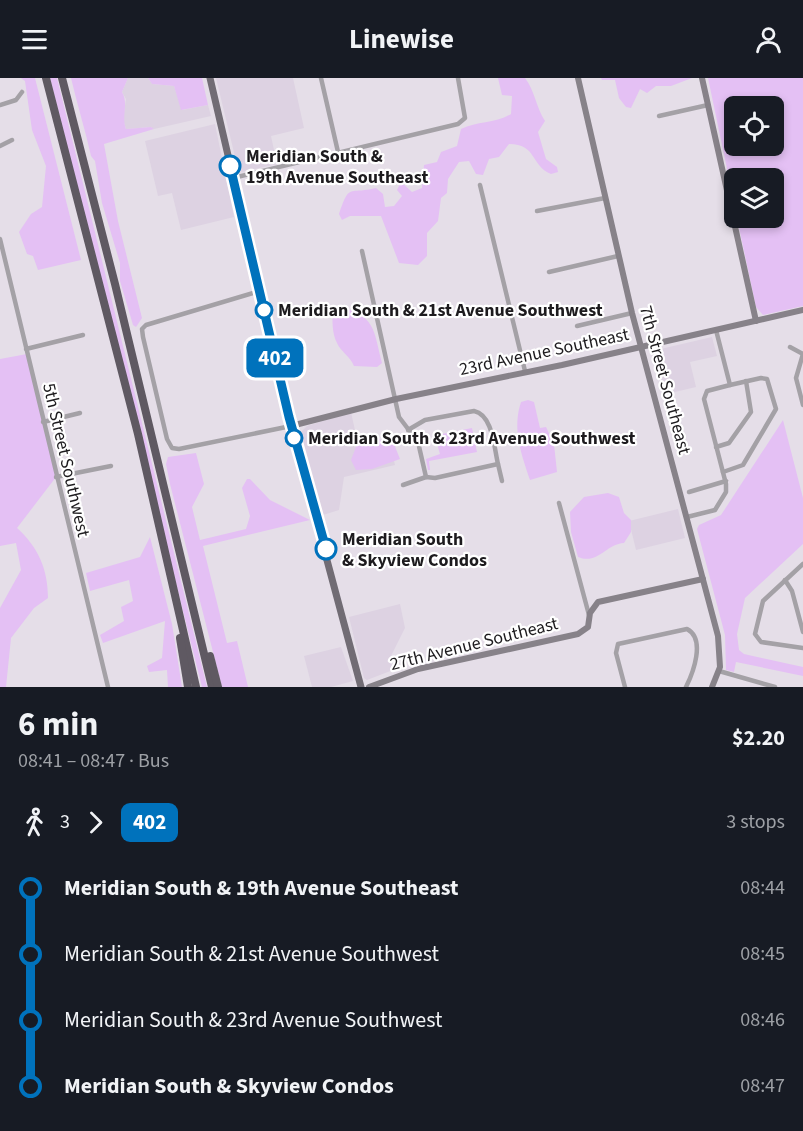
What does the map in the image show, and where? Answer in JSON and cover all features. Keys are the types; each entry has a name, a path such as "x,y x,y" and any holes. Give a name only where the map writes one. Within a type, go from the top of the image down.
{"highway":[{"path":"46,78 138,434 196,687"},
{"path":"62,78 187,576 212,687"},
{"path":"187,576 218,687"},
{"path":"172,580 188,687"}],"main road":[{"path":"210,78 291,426 361,687"}],"street":[{"path":"321,78 338,152"},
{"path":"233,178 452,126 463,120 465,108 458,78"},
{"name":"7th Street Southeast","path":"578,78 632,313 720,647 719,672 712,687"},
{"path":"702,78 756,321"},
{"path":"0,105 16,100 22,92"},
{"path":"659,116 708,105"},
{"path":"0,146 12,140"},
{"path":"480,185 525,371"},
{"path":"537,211 605,198"},
{"name":"5th Street Southwest","path":"0,239 108,687"},
{"path":"362,251 400,421 418,442 426,477"},
{"path":"549,272 618,256"},
{"path":"260,291 149,324 142,331 170,445 179,449 291,426"},
{"name":"23rd Avenue Southeast","path":"291,426 396,399 803,310"},
{"path":"577,326 632,313"},
{"path":"716,330 730,385"},
{"path":"26,349 83,335"},
{"path":"790,347 803,354 796,371 796,382 803,405"},
{"path":"687,518 715,510 726,492 726,482 723,472 716,447 704,395 707,391 730,385 767,379 775,403 774,415 743,465 723,472"},
{"path":"716,447 729,443 751,412 746,381"},
{"path":"796,382 803,381"},
{"path":"408,430 425,420 474,411 480,412 487,419 502,481"},
{"path":"43,422 80,413"},
{"path":"403,485 426,477 435,478 498,464"},
{"path":"56,477 111,466"},
{"path":"689,492 726,482"},
{"path":"559,503 590,618"},
{"path":"803,564 761,604 755,632 756,639 791,648 803,648"},
{"path":"590,618 595,605 603,600 703,579"},
{"path":"785,580 792,591 803,632"},
{"name":"27th Avenue Southeast","path":"369,687 418,669 578,634 586,630 590,618"},
{"path":"625,687 616,647 623,642 689,630 692,634 697,660 686,687"},
{"path":"719,672 743,681 775,687"}],"shaded area":[{"path":"21,78 35,78 81,260 38,270 33,256 27,254 19,232 31,214 42,207 46,166 32,130 25,81"},
{"path":"50,78 57,78 207,687 202,687"},
{"path":"71,78 128,78 122,92 125,101 126,129 151,127 154,129 104,144 118,221 142,318 136,327 133,325 120,281 120,263 102,203 95,161 91,156"},
{"path":"128,78 148,78 152,84 174,86 182,110 208,105 211,116 154,129 151,127 126,129 123,119 126,99 122,92"},
{"path":"148,78 202,78 208,105 181,110 174,86 152,84"},
{"path":"216,78 293,78 304,128 271,136 277,164 242,172 238,169"},
{"path":"498,78 525,78 545,121 538,132 546,159 557,167 558,172 551,174 544,170 524,147 509,144 499,157 489,159 483,175 476,174 469,161 459,162 448,179 447,193 441,198 438,221 427,233 427,256 418,265 399,263 381,216 350,216 342,220 339,214 345,197 351,192 376,188 383,194 385,207 394,206 402,196 397,190 401,182 412,192 422,188 424,165 437,162 441,152 457,146 461,129 511,114 512,96 502,95"},
{"path":"601,78 692,78 671,86 656,86 647,93 640,89 631,108 626,107 619,98 615,80 602,80"},
{"path":"708,78 803,78 803,306 763,315 756,307 739,228 784,228 784,168 727,168 724,156 784,156 784,96 724,96 724,154"},
{"path":"215,124 234,217 181,230 172,193 158,196 145,141"},
{"path":"337,306 359,314 371,325 382,363 377,367 354,366 339,346 334,335 333,322 333,310"},
{"path":"712,337 717,356 690,362 696,387 662,395 652,351"},
{"path":"27,354 56,477 17,528 31,543 44,568 48,598 34,608 11,638 6,687 0,687 0,608 21,570 16,543 0,546 0,359"},
{"path":"528,400 534,402 540,428 546,427 554,444 557,472 530,480 521,451 517,422 521,402"},
{"path":"351,412 359,449 390,444 395,465 344,477 339,510 323,515 300,433 307,426"},
{"path":"783,420 803,498 803,544 745,598 737,634 739,650 744,654 803,667 803,676 736,662 734,672 726,670 725,635 697,529 699,525 721,515"},
{"path":"472,428 477,452 429,461 430,470 428,470 426,459 440,454 435,437 432,436"},
{"path":"375,433 381,441 394,444 400,459 372,469 356,470 351,460 359,439"},
{"path":"196,453 204,484 192,507 200,540 246,529 250,516 242,488 247,479 250,479 270,500 310,520 203,546 227,643 237,641 248,687 222,687 170,484 166,464 168,457"},
{"path":"608,493 619,497 624,513 631,520 631,532 624,543 597,556 585,559 578,557 571,532 570,512 584,497"},
{"path":"678,509 685,538 636,550 629,521"},
{"path":"150,537 172,624 182,687 168,687 167,670 149,672 147,666 162,658 165,621 103,643 100,635 124,621 121,607 133,601 129,580 90,591 86,573 140,557"},
{"path":"400,604 405,628 390,658 393,670 367,680 364,678 349,617"},
{"path":"341,647 353,681 331,687 312,687 304,656"}],"bus line":[{"name":"402","path":"230,166 289,417 326,549"}],"place":[{"name":"Meridian South & 19th Avenue Southeast","path":"230,166"},
{"name":"Meridian South & 21st Avenue Southwest","path":"264,310"},
{"name":"Meridian South & 23rd Avenue Southwest","path":"294,438"},
{"name":"Meridian South & Skyview Condos","path":"326,549"}]}
